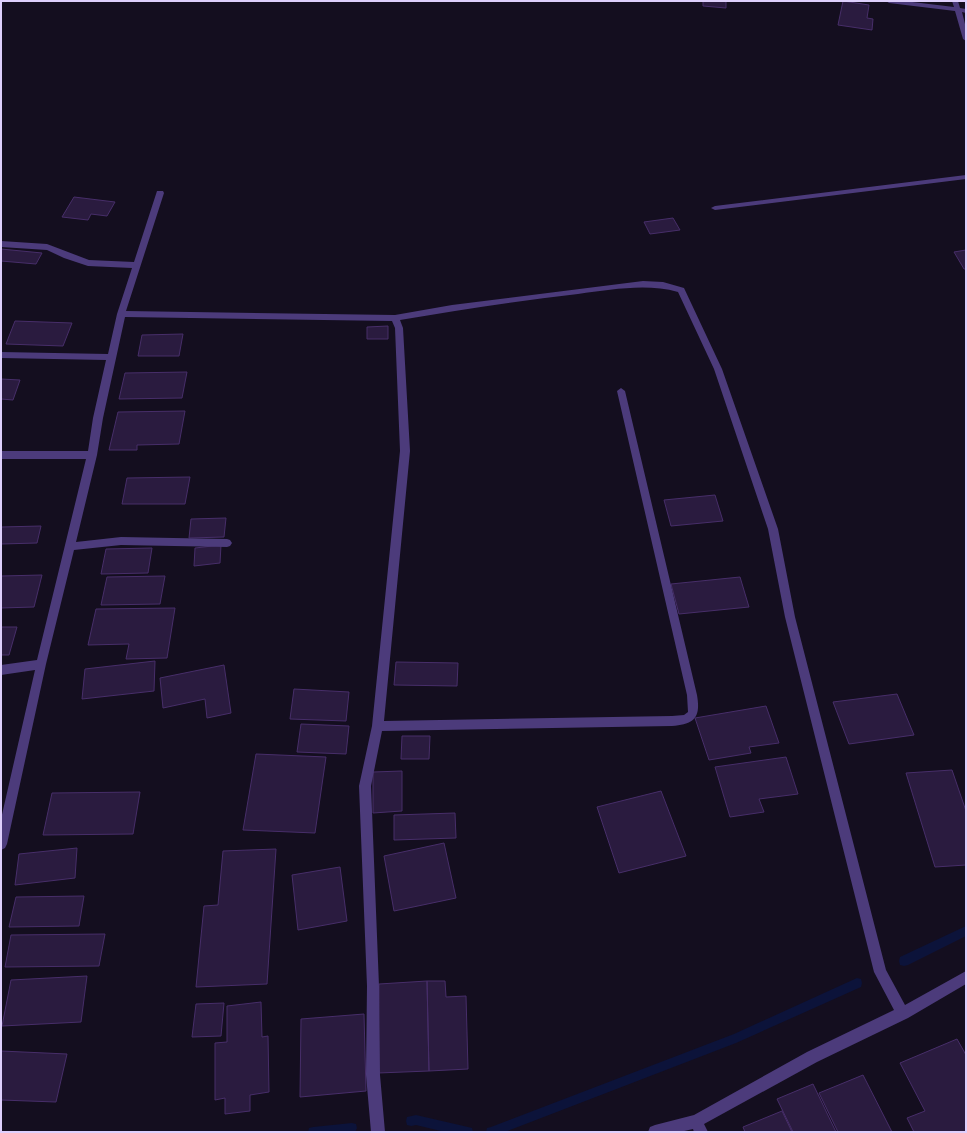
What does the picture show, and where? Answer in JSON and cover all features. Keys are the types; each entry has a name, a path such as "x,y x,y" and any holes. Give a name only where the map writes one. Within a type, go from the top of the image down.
{"street":[{"path":"889,1 966,11"},
{"path":"955,1 966,39"},
{"path":"715,208 966,177"},
{"path":"1,844 41,664 92,455 98,418 121,314 160,193"},
{"path":"1,244 47,247 88,263 136,265"},
{"path":"121,314 395,318 547,294 643,284 670,286 680,290 684,294 718,369 773,528 790,617 880,972 903,1013"},
{"path":"378,1132 374,1074 373,986 365,786 378,726 405,451 398,328 395,318"},
{"path":"1,356 112,357"},
{"path":"378,726 672,722 683,721 690,717 693,713 695,708 621,391"},
{"path":"1,455 92,455"},
{"path":"71,546 121,541 227,543"},
{"path":"1,670 41,664"},
{"path":"655,1132 698,1126 812,1057 903,1013 966,977"}],"building":[{"path":"703,1 726,1 726,8 703,6"},
{"path":"843,1 869,5 867,18 873,19 872,30 838,25"},
{"path":"74,197 115,202 107,216 91,214 88,220 62,217"},
{"path":"673,218 680,230 650,234 644,222"},
{"path":"1,249 42,253 36,264 1,261"},
{"path":"966,250 966,269 964,269 954,252"},
{"path":"15,321 72,323 63,346 6,344"},
{"path":"388,326 388,339 367,339 367,327"},
{"path":"183,334 179,356 138,356 142,335"},
{"path":"187,372 182,398 119,399 125,373"},
{"path":"1,379 20,380 13,400 1,399"},
{"path":"185,411 179,444 137,445 137,450 109,450 118,412"},
{"path":"190,477 185,504 122,504 127,478"},
{"path":"715,495 723,521 671,526 664,500"},
{"path":"226,518 224,537 189,538 191,519"},
{"path":"41,526 37,543 1,544 1,527"},
{"path":"221,545 220,563 194,566 195,548"},
{"path":"152,548 148,573 101,574 106,549"},
{"path":"42,575 34,607 1,608 1,576"},
{"path":"165,576 160,604 101,605 107,577"},
{"path":"740,577 749,607 679,614 671,584"},
{"path":"175,608 167,658 126,659 129,644 88,645 96,609"},
{"path":"1,627 17,627 9,655 1,655"},
{"path":"155,661 154,691 82,699 85,669"},
{"path":"396,662 458,663 457,686 394,685"},
{"path":"224,665 231,713 207,718 205,699 163,708 160,678"},
{"path":"294,689 349,692 346,721 290,719"},
{"path":"897,694 914,735 849,744 833,702"},
{"path":"766,706 779,743 749,747 751,753 709,760 695,718"},
{"path":"301,724 349,726 346,754 297,752"},
{"path":"402,736 430,736 429,759 401,759"},
{"path":"256,754 326,757 315,833 243,830"},
{"path":"786,757 798,794 759,799 764,812 730,817 715,767"},
{"path":"952,770 966,811 966,865 935,867 906,773"},
{"path":"402,771 402,811 373,813 373,772"},
{"path":"661,791 686,856 619,873 597,807"},
{"path":"140,792 133,834 43,835 52,793"},
{"path":"455,813 456,838 394,840 394,815"},
{"path":"444,843 456,898 394,911 384,856"},
{"path":"77,848 75,878 15,885 19,854"},
{"path":"276,849 267,984 196,987 204,906 218,905 223,851"},
{"path":"340,867 347,921 298,930 292,875"},
{"path":"84,896 79,926 9,927 16,897"},
{"path":"105,934 99,966 5,967 11,935"},
{"path":"87,976 81,1022 2,1026 11,980"},
{"path":"427,981 445,981 446,997 466,996 468,1069 429,1071"},
{"path":"427,981 429,1071 378,1073 379,984"},
{"path":"261,1002 262,1037 268,1036 269,1092 250,1095 250,1111 225,1114 225,1098 215,1100 215,1043 227,1042 227,1006"},
{"path":"224,1003 221,1036 192,1037 196,1004"},
{"path":"364,1014 366,1091 300,1097 301,1019"},
{"path":"957,1039 966,1055 966,1132 914,1132 907,1118 925,1111 900,1063"},
{"path":"1,1051 67,1054 56,1102 1,1100"},
{"path":"863,1075 892,1132 838,1132 819,1093"},
{"path":"813,1084 836,1132 793,1132 777,1099"},
{"path":"782,1111 792,1132 745,1132 743,1127"}],"waterway":[{"path":"904,961 966,931"},
{"path":"491,1132 736,1038 857,983"},
{"path":"411,1121 416,1120 468,1132"},
{"path":"313,1132 352,1128"}]}
